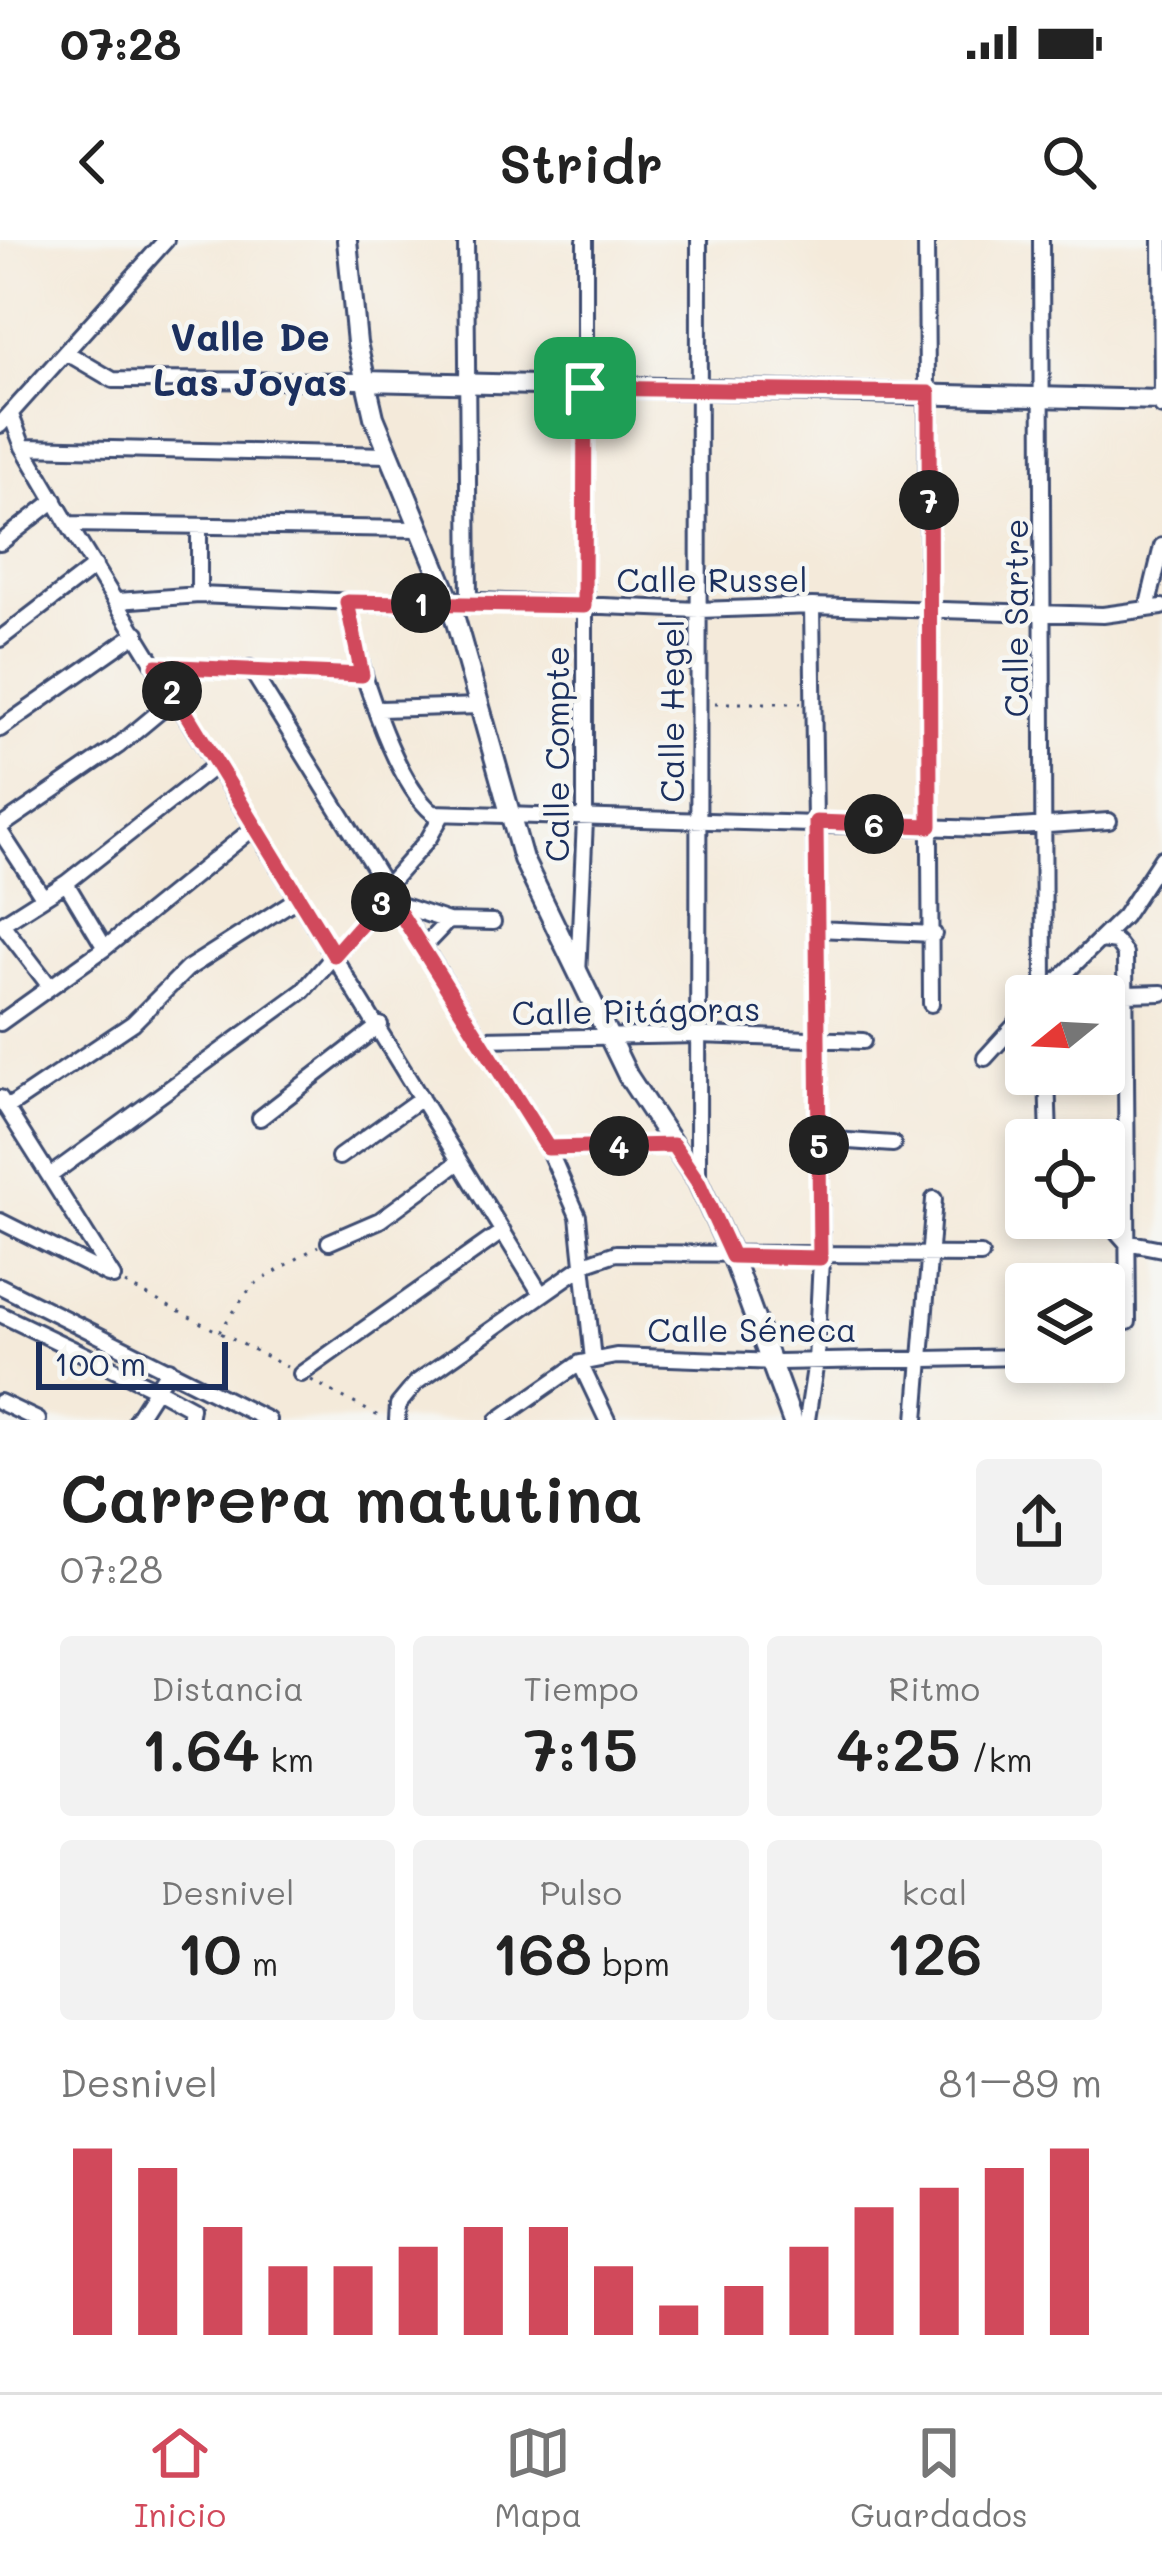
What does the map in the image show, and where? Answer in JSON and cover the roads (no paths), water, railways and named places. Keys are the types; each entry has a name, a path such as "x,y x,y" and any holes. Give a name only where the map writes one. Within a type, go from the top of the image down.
{"street":[{"path":"166,240 6,420 541,1294"},
{"path":"347,240 364,381 419,529 460,601"},
{"path":"466,240 469,384 460,601 510,814 530,879 577,980 698,1182 732,1256 792,1420"},
{"name":"Calle Compte","path":"577,980 585,820 585,240"},
{"name":"Calle Hegel","path":"698,1182 699,240"},
{"path":"926,240 931,1004"},
{"name":"Calle Sartre","path":"1041,240 1043,975"},
{"path":"67,353 113,380 364,381 1162,402 1161,240"},
{"path":"23,447 388,455"},
{"path":"0,543 55,500"},
{"path":"68,524 419,529"},
{"path":"199,595 200,526"},
{"path":"1155,608 1162,546"},
{"path":"0,639 95,566"},
{"name":"Calle Russel","path":"118,601 199,595 699,610 928,608 1045,613 1155,608"},
{"path":"347,602 362,675 404,774 425,806 442,815 930,826 1109,821"},
{"path":"807,1420 816,1361 820,1258 812,607"},
{"path":"0,729 137,633"},
{"path":"157,666 362,675"},
{"path":"250,668 548,1148 578,1216 586,1263 586,1362 607,1420"},
{"path":"43,896 0,829 118,746 177,697"},
{"path":"380,709 481,706"},
{"path":"48,984 1,924 66,884 217,765"},
{"path":"51,1175 303,991 389,895 442,815"},
{"path":"0,1023 48,984 105,948 256,826"},
{"path":"1064,975 1124,916 1162,859"},
{"path":"66,884 105,948"},
{"path":"389,895 448,920 493,922"},
{"path":"0,1221 112,1277 4,1102 134,1023 187,969 298,898"},
{"path":"422,948 448,920"},
{"path":"816,929 934,934"},
{"path":"1101,940 1116,942 1125,954 1128,1322"},
{"path":"1126,994 1162,993"},
{"path":"260,1118 380,1025"},
{"name":"Calle Pitágoras","path":"481,1040 699,1034 863,1041"},
{"path":"985,1058 1005,1036"},
{"path":"339,1156 421,1098"},
{"path":"819,1138 893,1144"},
{"path":"548,1148 673,1145"},
{"path":"329,1242 380,1220 459,1162"},
{"path":"916,1420 934,1199"},
{"path":"301,1374 503,1232"},
{"path":"1126,1241 1162,1249"},
{"path":"397,1420 398,1405 417,1382 586,1263 643,1252 820,1258 982,1255"},
{"path":"0,1286 268,1420"},
{"path":"0,1314 190,1408 189,1420"},
{"name":"Calle Séneca","path":"586,1362 616,1356 771,1362 922,1355 1005,1357"},
{"path":"498,1420 586,1362"},
{"path":"136,1420 169,1369"},
{"path":"0,1402 38,1420"}],"district":[{"name":"Valle De Las Joyas","path":"250,360"}]}
